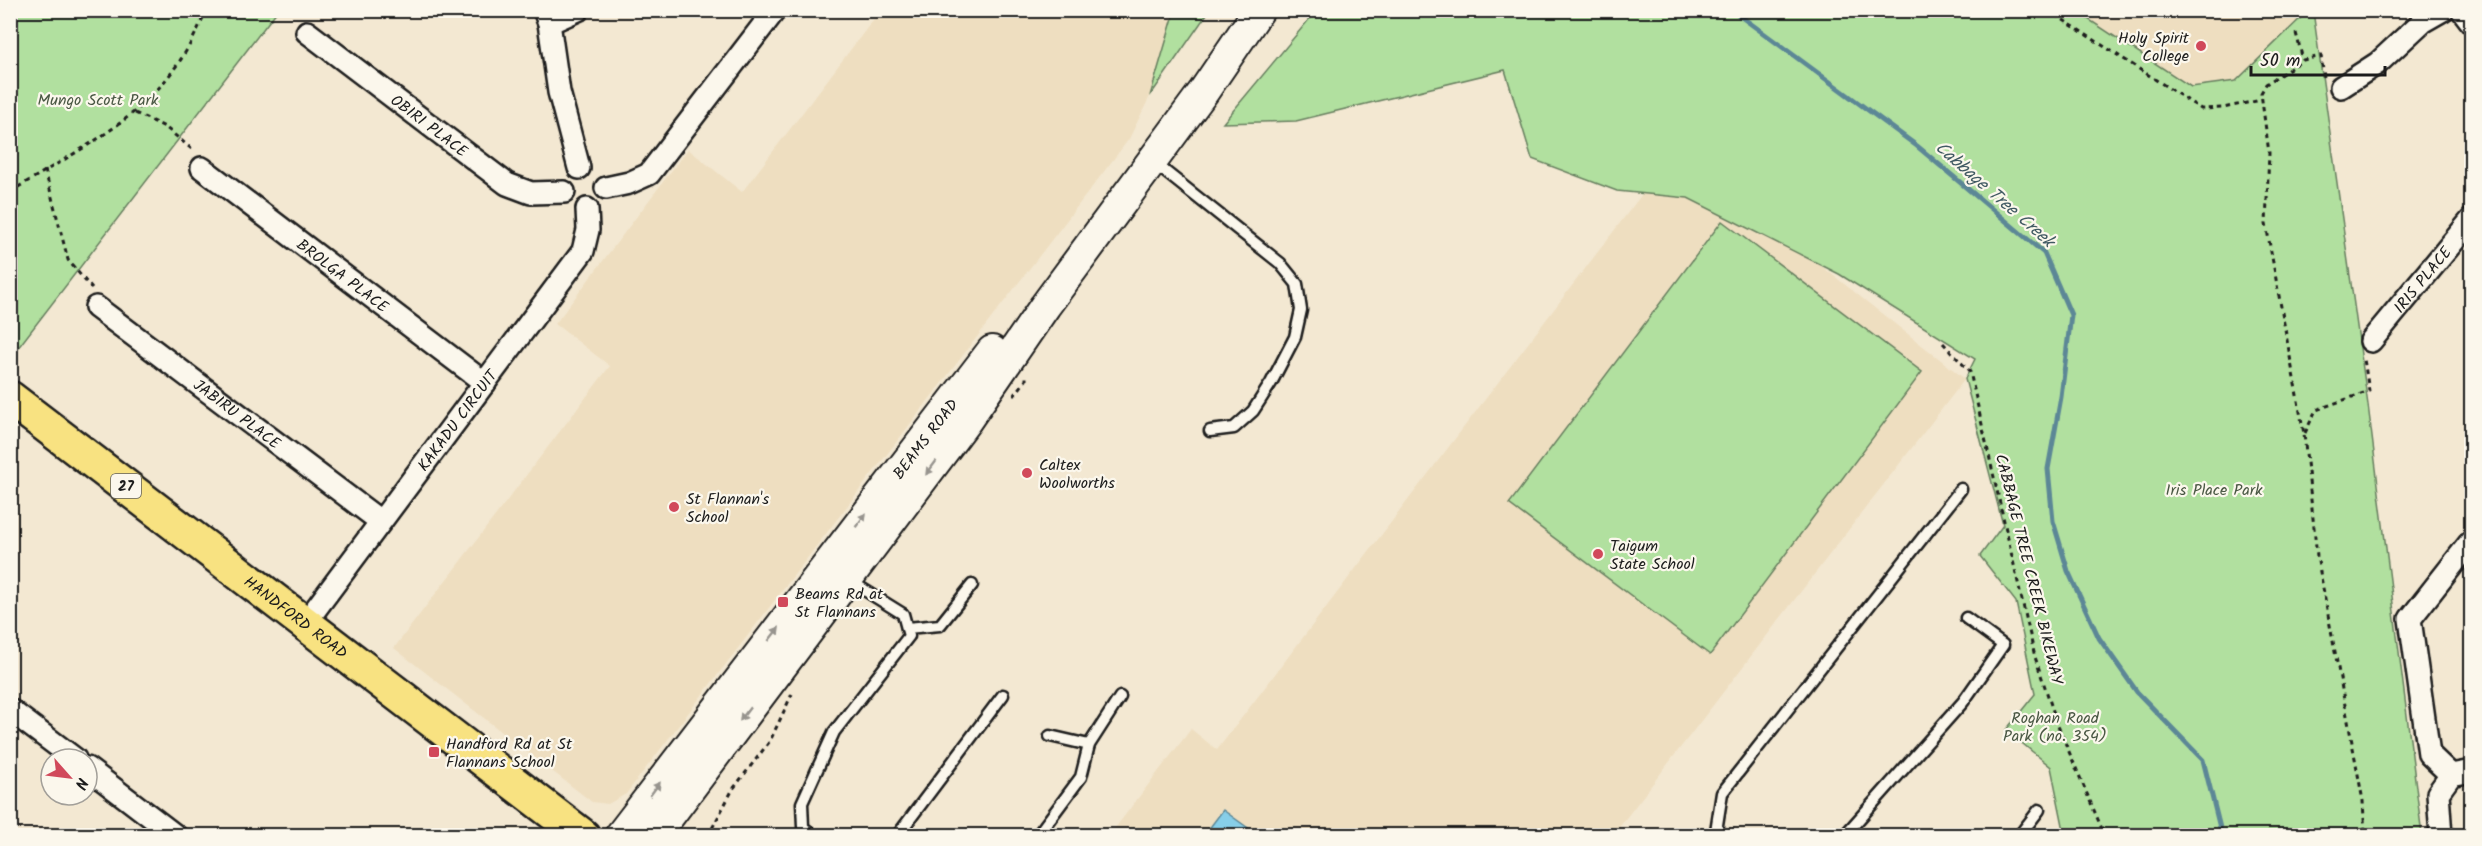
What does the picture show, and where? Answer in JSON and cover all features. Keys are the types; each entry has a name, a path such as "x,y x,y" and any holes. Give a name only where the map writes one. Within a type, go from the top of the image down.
{"main road":[{"name":"BEAMS ROAD","path":"620,836 836,573 966,421 1052,297 1153,162 1260,10"},
{"name":"BEAMS ROAD","path":"654,836 836,573 1055,272 1196,84 1233,46"},
{"name":"HANDFORD ROAD","path":"10,398 583,836"}],"street":[{"path":"578,10 547,16 559,92 579,168"},
{"path":"606,188 628,183 649,174 775,10"},
{"path":"2341,87 2378,63 2422,22 2443,10"},
{"path":"2462,10 2472,23"},
{"name":"OBIRI PLACE","path":"307,32 507,184 531,193 564,192"},
{"name":"BROLGA PLACE","path":"202,168 485,383"},
{"path":"579,168 597,171 605,182 603,200 586,209 570,203 564,192 569,175 579,168"},
{"name":"KAKADU CIRCUIT","path":"306,622 583,251 588,230 586,209"},
{"name":"IRIS PLACE","path":"2371,341 2472,219"},
{"name":"JABIRU PLACE","path":"96,307 380,521"},
{"path":"2451,775 2429,754 2410,619 2472,540"},
{"path":"10,710 59,747"},
{"path":"2441,836 2439,793 2451,775 2472,771"},
{"path":"99,777 176,836"}],"lane":[{"path":"1153,162 1281,263 1297,284 1301,310 1295,337 1271,383 1253,411 1234,428 1210,431"},
{"path":"1713,836 1716,831 1722,793 1961,489"},
{"path":"814,836 802,827 802,803 834,732 909,636 903,614 836,573"},
{"path":"907,628 940,625 972,585"},
{"path":"1844,836 1963,702 2003,645 1966,618"},
{"path":"897,836 1003,695"},
{"path":"1037,836 1081,777 1089,745 1120,697"},
{"path":"1050,736 1089,745"},
{"path":"2019,836 2038,810"}],"path":[{"path":"10,192 135,113 164,85 186,56 206,10"},
{"path":"2048,10 2201,109 2223,108 2261,100"},
{"path":"2296,33 2303,60"},
{"path":"2341,87 2333,97 2328,95 2321,56 2303,60 2266,84 2261,93 2261,100 2269,153 2266,224 2304,434 2317,556 2363,801 2365,836"},
{"path":"135,113 165,127 197,153 202,168"},
{"path":"45,171 68,260 92,286 96,307"},
{"path":"2304,434 2316,410 2368,391 2362,346 2371,341"},
{"name":"CABBAGE TREE CREEK BIKEWAY","path":"1943,343 1970,372 2036,657 2058,726 2105,836"}],"shaded area":[{"name":"St Flannan's School","path":"880,11 1175,11 1150,96 1129,139 626,794 608,804 592,802 394,648 610,366 555,324 688,149 742,192"},
{"name":"Holy Spirit College","path":"2076,11 2308,11 2236,81 2191,87"},
{"name":"Taigum State School","path":"1675,151 1965,379 1613,835 1109,836 1191,729 1217,750"}],"green space":[{"name":"Mungo Scott Park","path":"10,11 277,11 11,357 10,357"},
{"path":"1175,11 1209,11 1150,96"},
{"name":"Iris Place Park","path":"1316,11 2076,11 2191,87 2236,81 2308,11 2313,11 2368,405 2422,835 2065,835 2051,767 2006,730 2035,694 2016,602 1980,556 2003,525 1965,379 1975,359 1839,274 1688,198 1617,191 1532,159 1505,70 1296,121 1223,123"},
{"path":"1722,221 1922,372 1710,655 1509,504"}],"water":[{"path":"1223,810 1258,835 1216,835 1208,830"}],"waterway":[{"name":"Cabbage Tree Creek","path":"1732,10 1917,146 2044,253 2071,315 2061,397 2048,469 2053,521 2068,571 2099,638 2137,692 2203,760 2222,836"}],"place":[{"name":"Holy Spirit College","path":"2201,46"},
{"name":"Caltex Woolworths","path":"1027,473"},
{"name":"St Flannan's School","path":"674,507"},
{"name":"Taigum State School","path":"1598,554"},
{"name":"Beams Rd at St Flannans","path":"783,602"},
{"name":"Handford Rd at St Flannans School","path":"434,752"}],"park label":[{"name":"Roghan Road Park (no. 354)","path":"2055,726"}]}
